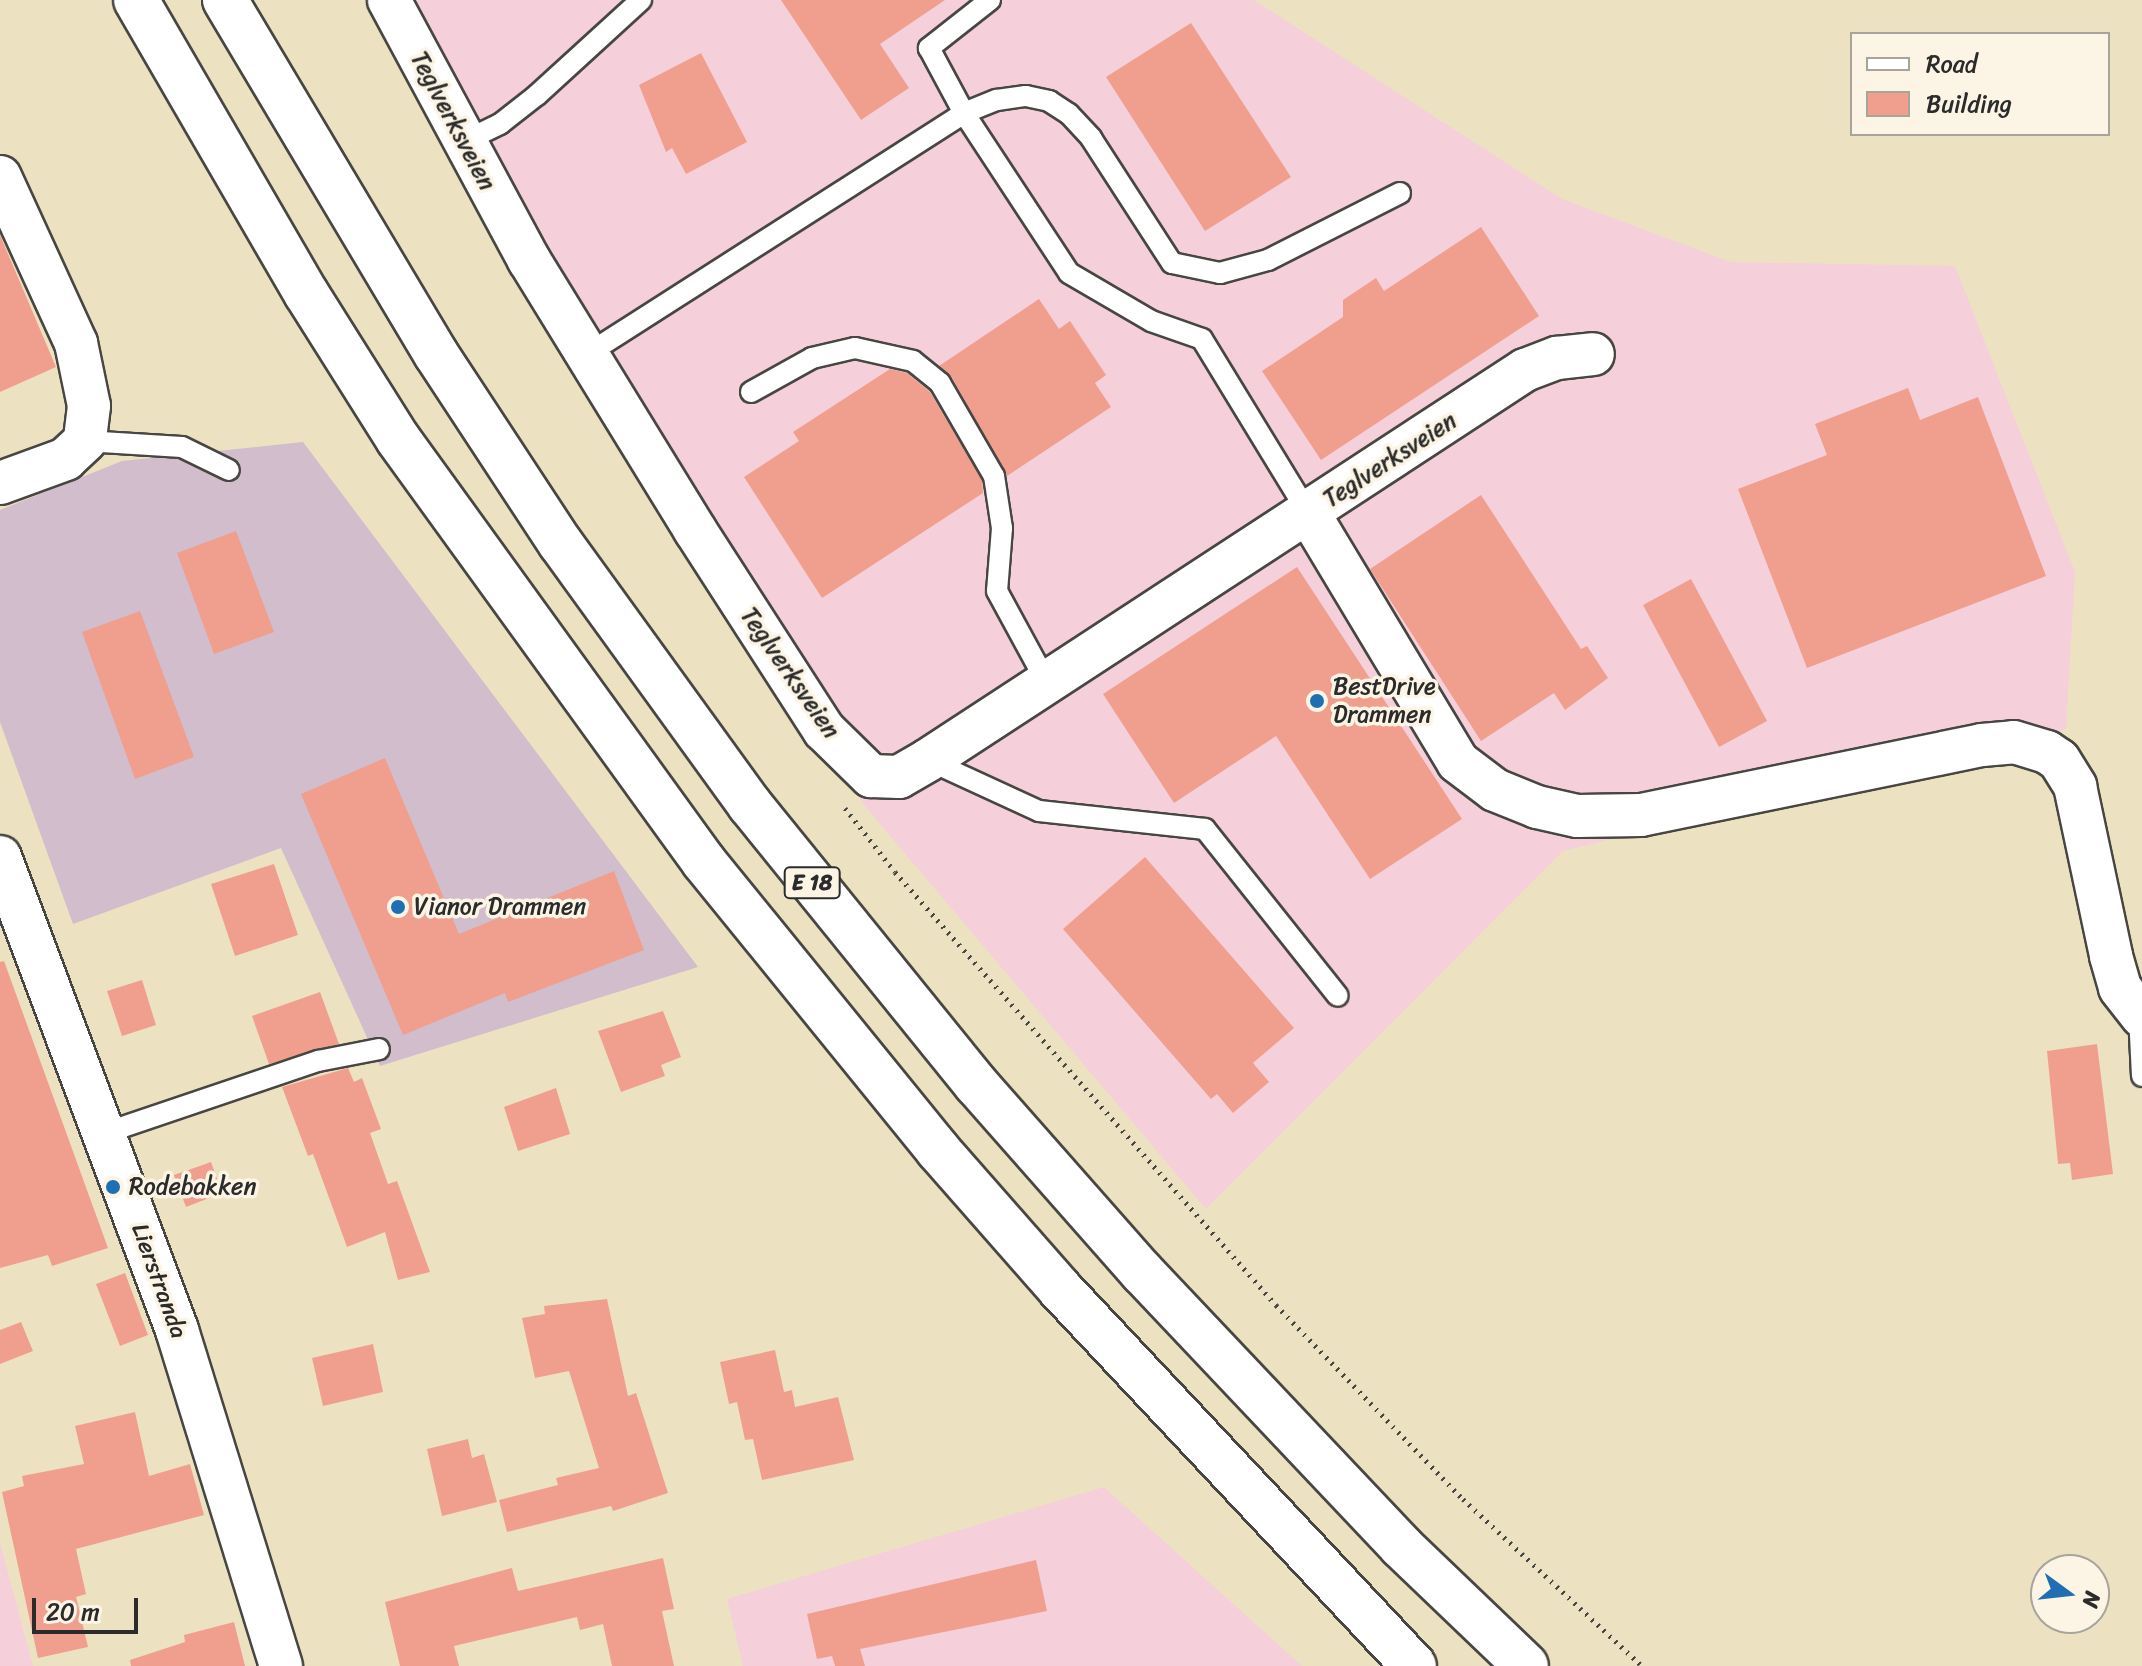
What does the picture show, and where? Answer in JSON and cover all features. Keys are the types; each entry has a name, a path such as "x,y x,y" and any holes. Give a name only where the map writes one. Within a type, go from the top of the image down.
{"highway":[{"path":"136,0 389,426 704,862 928,1138 1060,1289 1414,1666"},
{"name":"E 18","path":"225,0 436,354 570,556 750,805 966,1073 1142,1272 1368,1512 1526,1666"}],"street":[{"name":"Teglverksveien","path":"389,0 529,260 589,353 695,530 824,730 871,776 899,777 928,760 1309,514 1525,370 1557,358 1593,354"},
{"path":"0,177 76,343 89,395 85,441 66,459 3,473"},
{"path":"1309,514 1458,762 1495,790 1537,807 1577,816 1641,815 1982,745 2014,742 2047,752 2059,760 2075,786 2120,988 2140,1015"},
{"name":"Lierstranda","path":"0,857 198,1389 281,1666"}],"lane":[{"path":"463,142 524,105 641,0"},
{"path":"990,0 929,48 964,113 1069,273 1151,321 1202,339 1309,514"},
{"path":"589,353 964,113 997,100 1026,96 1049,101 1091,138 1172,263 1220,273 1268,260 1400,193"},
{"path":"751,392 812,358 855,348 913,361 940,383 994,476 1002,528 997,591 1047,683"},
{"path":"85,441 182,447 229,470"},
{"path":"928,760 1039,811 1205,829 1338,996"},
{"path":"2140,1015 2142,1076"},
{"path":"105,1133 318,1061 379,1049"}],"path":[{"path":"1276,1305 1463,1499 1642,1666"}],"shaded area":[{"path":"379,0 1254,0 1562,199 1731,262 1955,266 2075,572 2066,729 1563,851 1206,1209 863,804"},
{"path":"303,442 698,967 380,1066 281,848 73,924 0,722 0,510 122,461"},
{"path":"1104,1487 1302,1666 743,1666 727,1599"},
{"path":"0,1543 33,1666 0,1666"}],"building":[{"path":"781,0 945,0 880,44 909,88 861,120"},
{"path":"1191,23 1291,177 1205,231 1106,77"},
{"path":"701,53 747,142 686,174 672,148 666,152 639,85"},
{"path":"1481,227 1539,316 1321,460 1262,371 1343,317 1343,300 1376,278 1384,291"},
{"path":"0,235 56,367 0,392"},
{"path":"1039,299 1059,329 1070,321 1106,375 1095,383 1111,407 1007,476 951,376 939,366"},
{"path":"890,369 907,373 930,392 982,480 983,493 822,598 744,477 799,441 793,432"},
{"path":"1908,388 1920,420 1978,397 2046,576 1807,668 1738,489 1827,455 1815,424"},
{"path":"1481,495 1581,649 1587,646 1608,678 1565,710 1554,693 1481,741 1370,569"},
{"path":"236,531 274,632 214,654 177,553"},
{"path":"1297,567 1462,819 1370,879 1276,736 1174,803 1103,694"},
{"path":"1691,579 1767,721 1719,747 1643,605"},
{"path":"140,611 194,757 135,779 82,632"},
{"path":"385,758 459,934 614,871 644,950 508,1002 505,993 403,1035 301,794"},
{"path":"1145,857 1294,1028 1253,1063 1269,1082 1233,1113 1217,1094 1211,1099 1063,929"},
{"path":"274,864 298,935 235,956 211,884"},
{"path":"4,961 108,1248 52,1266 48,1255 0,1268 0,962"},
{"path":"142,980 156,1025 122,1036 107,991"},
{"path":"320,992 339,1044 269,1064 252,1016"},
{"path":"663,1011 681,1057 661,1065 665,1076 621,1092 598,1031"},
{"path":"2097,1044 2113,1174 2072,1180 2070,1163 2058,1164 2047,1051"},
{"path":"348,1068 354,1082 362,1078 381,1129 370,1133 388,1184 397,1181 430,1272 398,1280 385,1232 347,1247 313,1154 308,1156 282,1087"},
{"path":"556,1088 570,1134 518,1151 504,1107"},
{"path":"211,1162 222,1193 186,1207 174,1175"},
{"path":"125,1273 148,1335 120,1346 96,1284"},
{"path":"607,1299 628,1396 636,1393 668,1493 613,1511 611,1506 507,1532 499,1500 558,1485 556,1478 599,1468 569,1371 535,1378 522,1318 545,1314 544,1306"},
{"path":"21,1322 33,1351 0,1364 0,1330"},
{"path":"373,1344 383,1392 323,1406 312,1358"},
{"path":"775,1350 784,1392 792,1390 795,1407 838,1397 854,1460 762,1480 753,1439 745,1440 737,1402 729,1404 720,1362"},
{"path":"135,1412 149,1476 190,1464 204,1515 76,1549 86,1594 76,1597 88,1647 38,1658 2,1492 24,1486 22,1476 84,1464 75,1426"},
{"path":"468,1439 472,1458 484,1454 497,1502 442,1516 427,1449"},
{"path":"663,1558 674,1609 662,1611 674,1666 612,1666 603,1624 580,1630 577,1617 454,1646 459,1666 400,1666 385,1602 512,1568 518,1591"},
{"path":"1036,1560 1047,1611 860,1649 865,1666 835,1666 832,1656 817,1659 807,1614"},
{"path":"234,1622 245,1666 131,1666 130,1660 185,1642 184,1635"}],"place":[{"name":"BestDrive Drammen","path":"1317,701"},
{"name":"Vianor Drammen","path":"398,907"},
{"name":"Rodebakken","path":"113,1187"}]}
